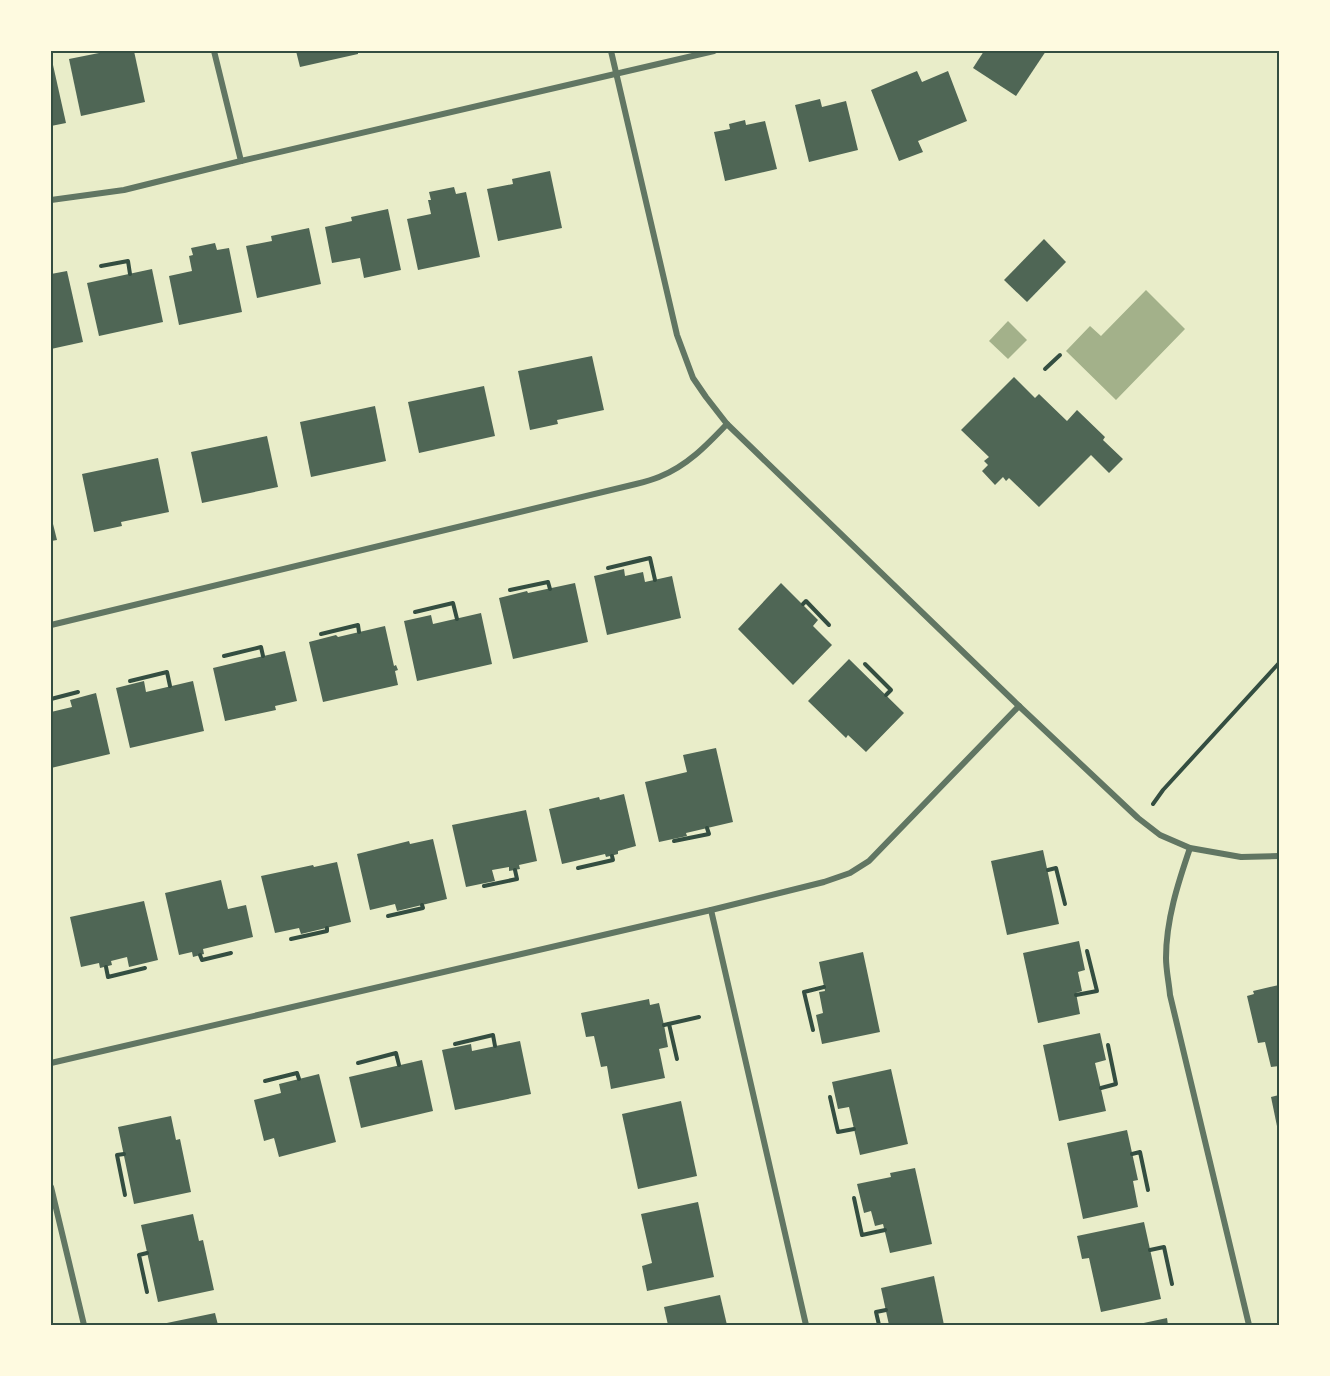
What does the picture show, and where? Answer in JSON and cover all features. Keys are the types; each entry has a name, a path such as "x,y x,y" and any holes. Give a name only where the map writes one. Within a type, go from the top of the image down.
{"street":[{"path":"214,51 241,161"},
{"path":"610,51 677,336 693,378 727,424 1138,819 1160,835 1190,848 1241,857 1279,856"},
{"path":"51,200 124,190 714,51"},
{"path":"51,625 660,477 700,451 727,424"},
{"path":"51,1063 711,910 825,882 850,873 869,861 1019,706"},
{"path":"1190,848 1169,921 1166,957 1170,995 1249,1325"},
{"path":"711,910 806,1325"},
{"path":"51,1187 84,1325"}],"path":[{"path":"101,266 128,261 130,274"},
{"path":"1045,369 1060,355"},
{"path":"608,568 650,558 655,580"},
{"path":"510,590 548,582 550,589"},
{"path":"802,604 806,601 829,625"},
{"path":"415,612 453,603 457,619"},
{"path":"321,634 358,625 359,632"},
{"path":"224,656 261,646 263,656"},
{"path":"1153,804 1163,790 1279,663"},
{"path":"865,664 891,690 886,695"},
{"path":"130,681 167,672 170,686"},
{"path":"51,699 78,692"},
{"path":"674,842 709,834 707,828"},
{"path":"578,868 613,860 612,856"},
{"path":"1048,870 1056,868 1065,904"},
{"path":"484,886 517,879 515,870"},
{"path":"388,916 423,908 422,905"},
{"path":"291,939 327,931 327,928"},
{"path":"1076,995 1097,991 1087,951"},
{"path":"200,955 202,960 231,953"},
{"path":"106,967 108,977 145,968"},
{"path":"813,1030 804,992 824,987"},
{"path":"664,1025 699,1017"},
{"path":"669,1024 677,1059"},
{"path":"455,1044 493,1035 495,1046"},
{"path":"1101,1088 1116,1084 1108,1045"},
{"path":"358,1063 396,1053 399,1065"},
{"path":"265,1081 297,1073 299,1079"},
{"path":"830,1097 838,1132 854,1128"},
{"path":"1132,1154 1140,1152 1148,1190"},
{"path":"124,1154 117,1155 125,1195"},
{"path":"854,1198 862,1235 885,1230"},
{"path":"1150,1250 1164,1247 1172,1284"},
{"path":"147,1253 139,1255 147,1292"},
{"path":"879,1325 876,1312 886,1310"}],"shaded area":[{"path":"1146,290 1185,329 1116,400 1066,351 1090,326 1101,336"},
{"path":"1008,321 1027,340 1008,359 989,341"}],"building":[{"path":"109,51 134,51 145,102 81,116 69,59"},
{"path":"296,51 358,51 358,54 300,67"},
{"path":"984,51 1046,51 1016,96 973,68"},
{"path":"51,56 66,123 51,126"},
{"path":"917,71 922,82 948,71 967,121 918,141 923,152 899,161 871,90"},
{"path":"820,99 822,107 846,101 858,150 809,162 795,105"},
{"path":"745,120 746,125 765,121 777,169 725,181 714,132 730,129 729,124"},
{"path":"550,171 562,228 498,241 487,189 513,184 512,179"},
{"path":"454,187 456,194 466,192 480,257 418,270 407,219 431,214 429,192"},
{"path":"388,209 401,270 364,278 360,258 332,263 325,227 352,221 351,217"},
{"path":"309,228 321,284 257,298 246,246 272,241 271,236"},
{"path":"1044,239 1066,262 1027,302 1004,280"},
{"path":"215,243 217,250 229,248 242,312 179,325 169,276 192,271 189,256 193,255 191,248"},
{"path":"152,269 163,322 99,336 87,283"},
{"path":"67,271 83,342 51,349 51,274"},
{"path":"592,356 604,410 557,420 558,424 530,430 518,371"},
{"path":"1014,377 1035,398 1039,394 1067,421 1077,410 1105,437 1103,440 1123,459 1109,473 1091,455 1039,507 1009,478 1006,481 1003,477 995,485 982,471 988,465 984,461 989,457 961,430"},
{"path":"484,386 495,436 419,453 408,402"},
{"path":"375,406 386,461 311,477 300,422"},
{"path":"267,436 278,487 202,503 191,452"},
{"path":"158,458 169,512 121,522 122,526 94,532 82,474"},
{"path":"51,516 57,540 51,541"},
{"path":"624,569 625,576 643,572 645,582 672,576 681,618 607,635 594,576"},
{"path":"575,583 588,642 513,659 499,598"},
{"path":"781,583 818,620 813,626 832,645 793,685 738,629"},
{"path":"481,613 492,664 417,681 404,621 431,615 433,624"},
{"path":"385,626 394,666 396,665 398,670 395,671 398,685 323,702 309,642"},
{"path":"285,651 297,701 275,706 276,710 225,721 213,668"},
{"path":"849,659 904,713 866,752 848,735 846,738 808,701"},
{"path":"144,681 146,692 193,681 204,731 130,748 116,688"},
{"path":"96,693 110,754 51,768 51,721 53,720 51,712 72,707 70,700"},
{"path":"716,748 733,822 659,842 645,782 687,772 683,755"},
{"path":"624,794 636,846 606,857 605,854 562,864 549,809 599,797 600,800"},
{"path":"526,810 537,861 519,865 520,869 509,871 509,867 492,870 495,881 466,887 452,825"},
{"path":"433,839 447,899 397,911 395,904 370,910 357,854 409,841 410,844"},
{"path":"1043,850 1059,924 1007,935 991,861"},
{"path":"337,862 351,922 301,934 299,928 275,933 261,876"},
{"path":"221,880 228,909 246,905 253,937 203,949 204,954 193,957 192,952 179,955 165,893"},
{"path":"144,901 158,960 129,967 127,957 111,961 112,965 100,968 99,963 81,967 70,917"},
{"path":"1079,941 1085,970 1078,972 1082,991 1076,993 1080,1014 1038,1023 1023,953"},
{"path":"863,952 880,1032 822,1044 816,1015 823,1013 819,992 825,991 819,962"},
{"path":"1279,985 1279,1066 1271,1067 1265,1042 1258,1043 1247,996 1254,994 1253,991"},
{"path":"649,999 650,1005 659,1003 664,1025 668,1047 659,1049 665,1078 611,1089 607,1066 601,1067 594,1036 586,1037 581,1013"},
{"path":"1100,1033 1106,1060 1095,1063 1106,1111 1059,1121 1043,1045"},
{"path":"520,1041 531,1094 455,1110 442,1050 471,1044 472,1051"},
{"path":"422,1060 433,1111 361,1128 349,1077"},
{"path":"891,1069 908,1144 860,1155 849,1107 838,1109 832,1082"},
{"path":"319,1074 336,1142 279,1157 274,1138 264,1141 254,1100 281,1093 279,1084"},
{"path":"1279,1095 1279,1131 1278,1131 1271,1097"},
{"path":"681,1101 697,1176 638,1189 622,1114"},
{"path":"171,1116 176,1140 180,1139 191,1192 134,1204 118,1127"},
{"path":"1127,1130 1138,1180 1133,1181 1138,1207 1083,1219 1067,1143"},
{"path":"915,1168 932,1244 890,1253 883,1224 875,1226 871,1211 864,1213 857,1184 891,1177 890,1173"},
{"path":"698,1202 714,1277 647,1291 642,1266 652,1263 641,1214"},
{"path":"193,1214 199,1241 203,1240 214,1290 158,1302 141,1225"},
{"path":"1144,1222 1161,1299 1101,1312 1089,1258 1082,1259 1077,1236"},
{"path":"934,1276 944,1325 889,1325 881,1288"},
{"path":"720,1295 727,1325 668,1325 664,1307"},
{"path":"215,1313 218,1325 162,1325 162,1324"},
{"path":"1167,1318 1168,1325 1139,1325 1139,1324"}]}
